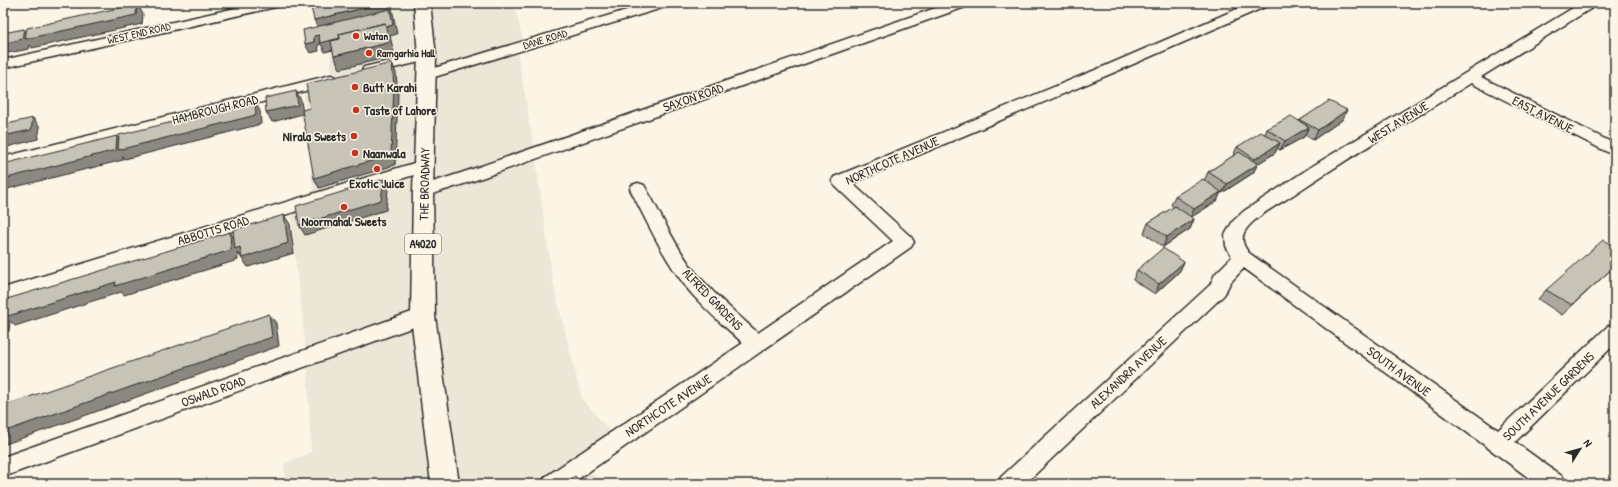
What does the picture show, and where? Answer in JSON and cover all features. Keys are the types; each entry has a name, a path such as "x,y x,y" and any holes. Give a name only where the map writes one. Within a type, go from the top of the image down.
{"main road":[{"name":"THE BROADWAY","path":"422,3 426,65 423,191 423,316 445,484"}],"street":[{"name":"WEST END ROAD","path":"3,64 276,3"},
{"name":"DANE ROAD","path":"426,65 664,3"},
{"name":"SAXON ROAD","path":"423,191 962,3"},
{"name":"NORTHCOTE AVENUE","path":"553,484 905,242 840,181 1117,66 1262,3"},
{"name":"WEST AVENUE","path":"1243,258 1235,247 1233,235 1240,222 1590,3"},
{"path":"358,73 426,65"},
{"name":"HAMBROUGH ROAD","path":"3,162 342,77"},
{"name":"EAST AVENUE","path":"1470,77 1615,151"},
{"name":"ABBOTTS ROAD","path":"3,295 424,166"},
{"name":"ALFRED GARDENS","path":"638,188 670,249 689,278 716,306 757,344"},
{"name":"SOUTH AVENUE","path":"1243,258 1555,484"},
{"name":"ALEXANDRA AVENUE","path":"1009,484 1217,290 1222,279 1243,258"},
{"name":"OSWALD ROAD","path":"3,467 423,316"},
{"name":"SOUTH AVENUE GARDENS","path":"1499,443 1615,332"}],"shaded area":[{"path":"330,3 513,3 525,46 517,49 535,155 553,283 582,399 615,437 584,461 599,484 286,484 284,464 311,452 307,361 290,207 314,200 303,88 331,81"}],"building":[{"path":"326,3 384,3 314,20 311,7"},
{"path":"137,4 136,15 25,39 27,28"},
{"path":"390,9 393,25 386,27 385,23 339,34 340,38 320,43 319,35 314,36 314,42 305,44 303,30"},
{"path":"385,23 389,40 387,43 334,56 331,41 340,39 339,34"},
{"path":"24,29 22,39 3,44 3,33"},
{"path":"392,63 394,86 391,155 314,178 302,110 310,108 306,84"},
{"path":"296,91 298,105 266,112 265,98"},
{"path":"1329,101 1347,110 1318,130 1300,120"},
{"path":"255,102 256,115 118,150 119,135"},
{"path":"1291,116 1309,127 1285,141 1267,129"},
{"path":"33,118 31,130 3,136 3,125"},
{"path":"1261,132 1280,143 1255,159 1237,147"},
{"path":"117,136 116,150 3,179 3,164"},
{"path":"1239,152 1258,164 1227,184 1208,172"},
{"path":"384,179 381,200 299,225 296,206"},
{"path":"1203,179 1221,192 1194,209 1175,196"},
{"path":"1175,206 1194,219 1167,237 1148,223"},
{"path":"284,215 288,243 242,258 240,247 235,249 233,230"},
{"path":"230,232 231,250 115,286 116,282 5,317 7,299"},
{"path":"1603,240 1615,247 1615,266 1572,305 1546,290"},
{"path":"1163,248 1184,262 1159,284 1137,270"},
{"path":"269,314 272,337 3,432 3,406"},
{"path":"575,476 582,484 563,484"}],"place":[{"name":"Watan","path":"356,36"},
{"name":"Ramgarhia Hall","path":"369,53"},
{"name":"Butt Karahi","path":"355,87"},
{"name":"Taste of Lahore","path":"356,110"},
{"name":"Nirala Sweets","path":"354,136"},
{"name":"Naanwala","path":"355,153"},
{"name":"Exotic Juice","path":"377,169"},
{"name":"Noormahal Sweets","path":"344,207"}]}
